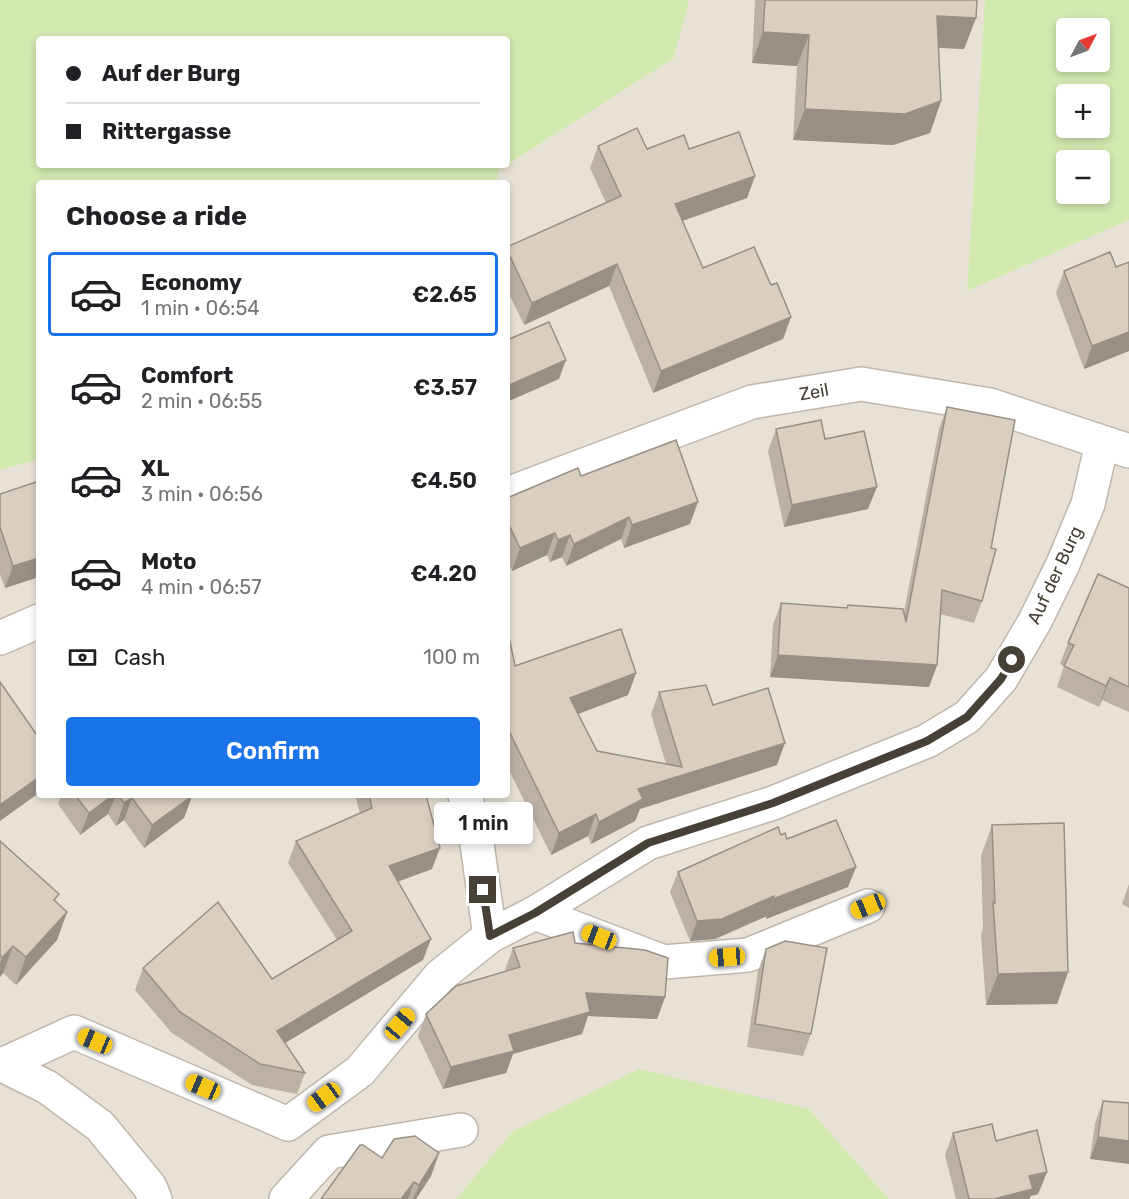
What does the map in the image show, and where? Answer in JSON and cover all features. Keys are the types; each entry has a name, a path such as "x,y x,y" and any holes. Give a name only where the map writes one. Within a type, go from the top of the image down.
{"street":[{"name":"Zeil","path":"510,493 752,402 861,384 990,405 1115,447"},
{"name":"Auf der Burg","path":"1,1065 74,1032 288,1124 360,1071 440,976 490,936 535,913 648,843 773,803 927,741 967,717 1001,679 1035,621 1115,447"},
{"path":"0,638 36,622"},
{"path":"466,798 477,844 490,936"},
{"path":"535,913 664,962 748,955 868,906"},
{"path":"1,1065 47,1087 100,1126 150,1187 155,1199"},
{"path":"286,1199 329,1152 461,1130"}],"shaded area":[{"path":"689,0 985,0 967,291 1129,220 1129,1199 889,1199 809,1109 512,1132 456,1199 0,1199 0,470 36,460 36,798 510,798 510,180 497,180 499,170 510,168 510,163 674,58"}],"green space":[{"path":"0,0 689,0 674,58 510,163 510,36 36,36 36,168 502,168 499,170 497,180 36,180 36,460 0,470"},
{"path":"985,0 1129,0 1129,220 967,291"},
{"path":"639,1069 809,1109 889,1199 456,1199 512,1132"}],"building":[{"path":"765,0 977,0 976,18 937,16 941,101 905,114 805,109 809,35 763,32"},
{"path":"637,128 647,149 684,135 689,149 739,132 755,176 675,204 703,268 754,247 771,285 777,283 791,317 661,371 617,264 532,303 510,256 510,246 621,196 598,146"},
{"path":"1110,252 1116,267 1129,262 1129,332 1092,346 1064,271"},
{"path":"549,322 566,360 510,385 510,339"},
{"path":"947,407 1015,420 991,548 996,549 982,601 942,590 937,665 778,655 781,603 903,609 906,622"},
{"path":"821,420 825,439 864,431 877,487 792,505 776,429"},
{"path":"676,440 698,502 632,525 629,517 574,544 570,535 558,540 555,533 520,548 510,527 510,497 578,468 581,476"},
{"path":"36,482 36,559 13,566 0,527 0,494"},
{"path":"1098,574 1129,588 1129,687 1110,678 1106,686 1064,666 1074,645 1068,643"},
{"path":"621,629 636,673 570,698 597,751 682,767 659,692 706,685 713,705 768,688 785,743 638,789 643,799 599,822 596,814 559,833 510,733 510,642 515,666"},
{"path":"0,682 36,734 36,779 0,805"},
{"path":"77,798 109,798 89,813"},
{"path":"120,798 132,798 124,803"},
{"path":"132,798 189,798 152,825"},
{"path":"370,798 427,798 440,848 389,866 431,939 277,1031 305,1073 260,1064 180,1012 143,968 218,902 272,979 352,931 296,841 372,808"},
{"path":"836,820 856,867 773,899 774,896 722,919 697,921 678,872 778,827 781,835 785,833 787,839"},
{"path":"1064,823 1068,972 998,974 993,902 995,903 992,825"},
{"path":"0,841 59,894 54,900 67,912 26,957 13,946 2,958 0,955"},
{"path":"573,932 575,943 645,950 668,958 665,997 586,993 590,1012 509,1035 514,1051 451,1067 426,1014 456,986 520,967 513,948"},
{"path":"785,941 827,948 811,1034 755,1024 766,949"},
{"path":"1103,1101 1129,1103 1129,1141 1098,1137"},
{"path":"992,1124 996,1141 1037,1130 1047,1172 1029,1176 1033,1189 994,1199 969,1199 953,1133"},
{"path":"415,1136 439,1153 419,1185 414,1182 401,1199 321,1199 360,1145 382,1158 394,1139"}],"route":[{"path":"483,890 490,936 535,913 648,843 773,803 927,741 967,717 1001,679 1012,660"}]}
